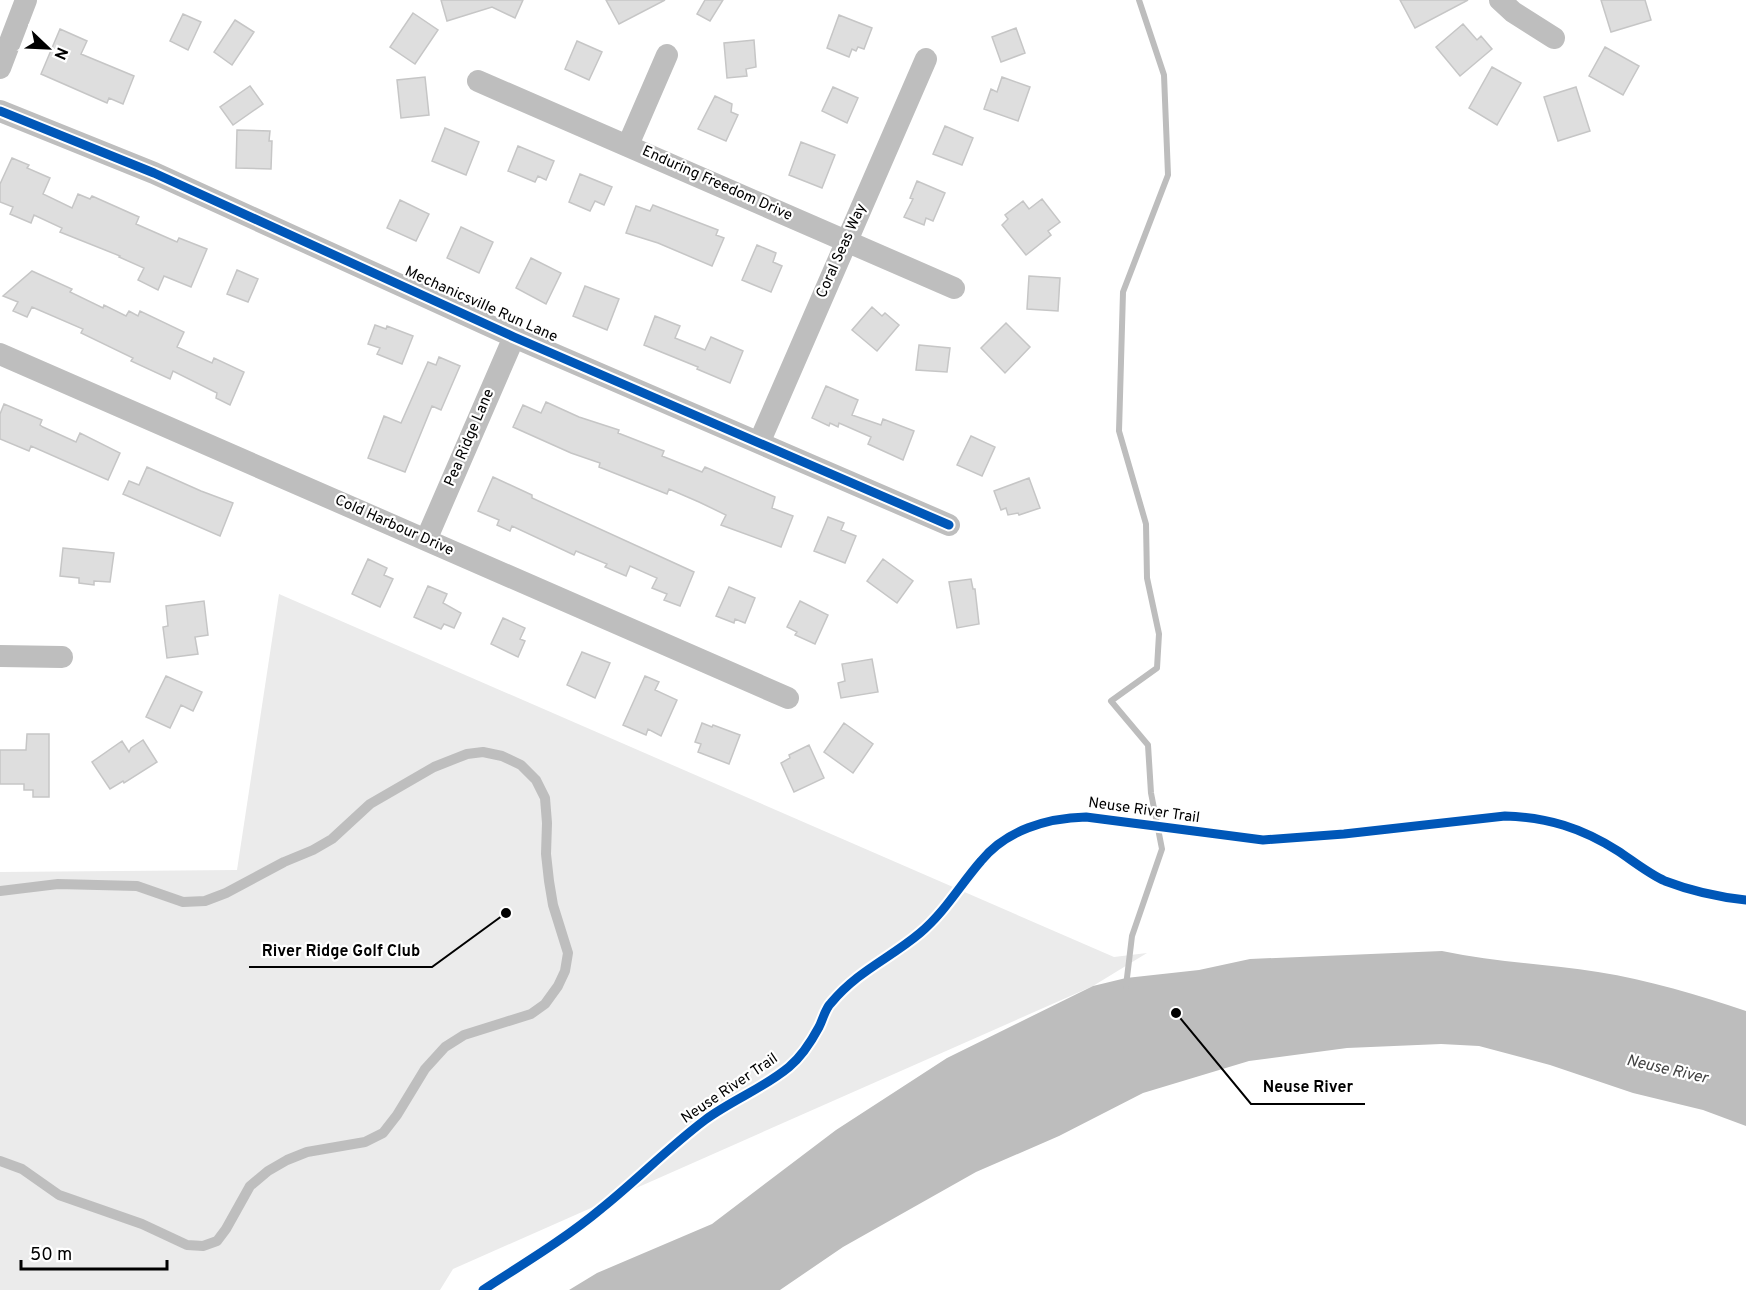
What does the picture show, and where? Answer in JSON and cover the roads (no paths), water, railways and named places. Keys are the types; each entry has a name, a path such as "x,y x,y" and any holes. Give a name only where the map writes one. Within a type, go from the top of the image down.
{"street":[{"path":"0,68 26,0"},
{"path":"1500,0 1554,38"},
{"path":"628,145 667,55"},
{"name":"Coral Seas Way","path":"759,443 926,59"},
{"name":"Enduring Freedom Drive","path":"478,81 954,288"},
{"name":"Mechanicsville Run Lane","path":"0,111 154,173 514,337 949,525"},
{"name":"Pea Ridge Lane","path":"426,540 514,337"},
{"name":"Cold Harbour Drive","path":"0,354 788,698"},
{"path":"0,656 62,657"}],"lane":[{"path":"0,891 58,884 137,886 183,902 205,901 226,893 332,839 370,804 434,767 467,754 483,753 502,756 521,765 536,780 545,798 549,880 568,953 565,971 545,1004 531,1014 464,1035 445,1047 425,1069 397,1115 382,1132 365,1142 307,1152 268,1171 250,1186 217,1241 203,1246 188,1245 142,1224 59,1196 22,1169 0,1161"}],"water":[{"path":"1442,951 1617,975 1673,988 1746,1011 1746,1126 1703,1110 1633,1093 1550,1065 1479,1046 1441,1044 1347,1048 1249,1061 1143,1093 1059,1136 976,1172 843,1247 780,1290 569,1290 597,1273 712,1224 836,1130 947,1058 1093,986 1126,978 1199,970 1250,959"}],"waterway":[{"path":"1126,986 1132,936 1162,849 1151,793 1148,745 1111,701 1157,668 1159,634 1147,578 1146,524 1119,431 1123,292 1168,175 1164,75 1139,0"}],"place":[{"name":"River Ridge Golf Club","path":"506,913"},
{"name":"Neuse River","path":"1176,1013"}]}
